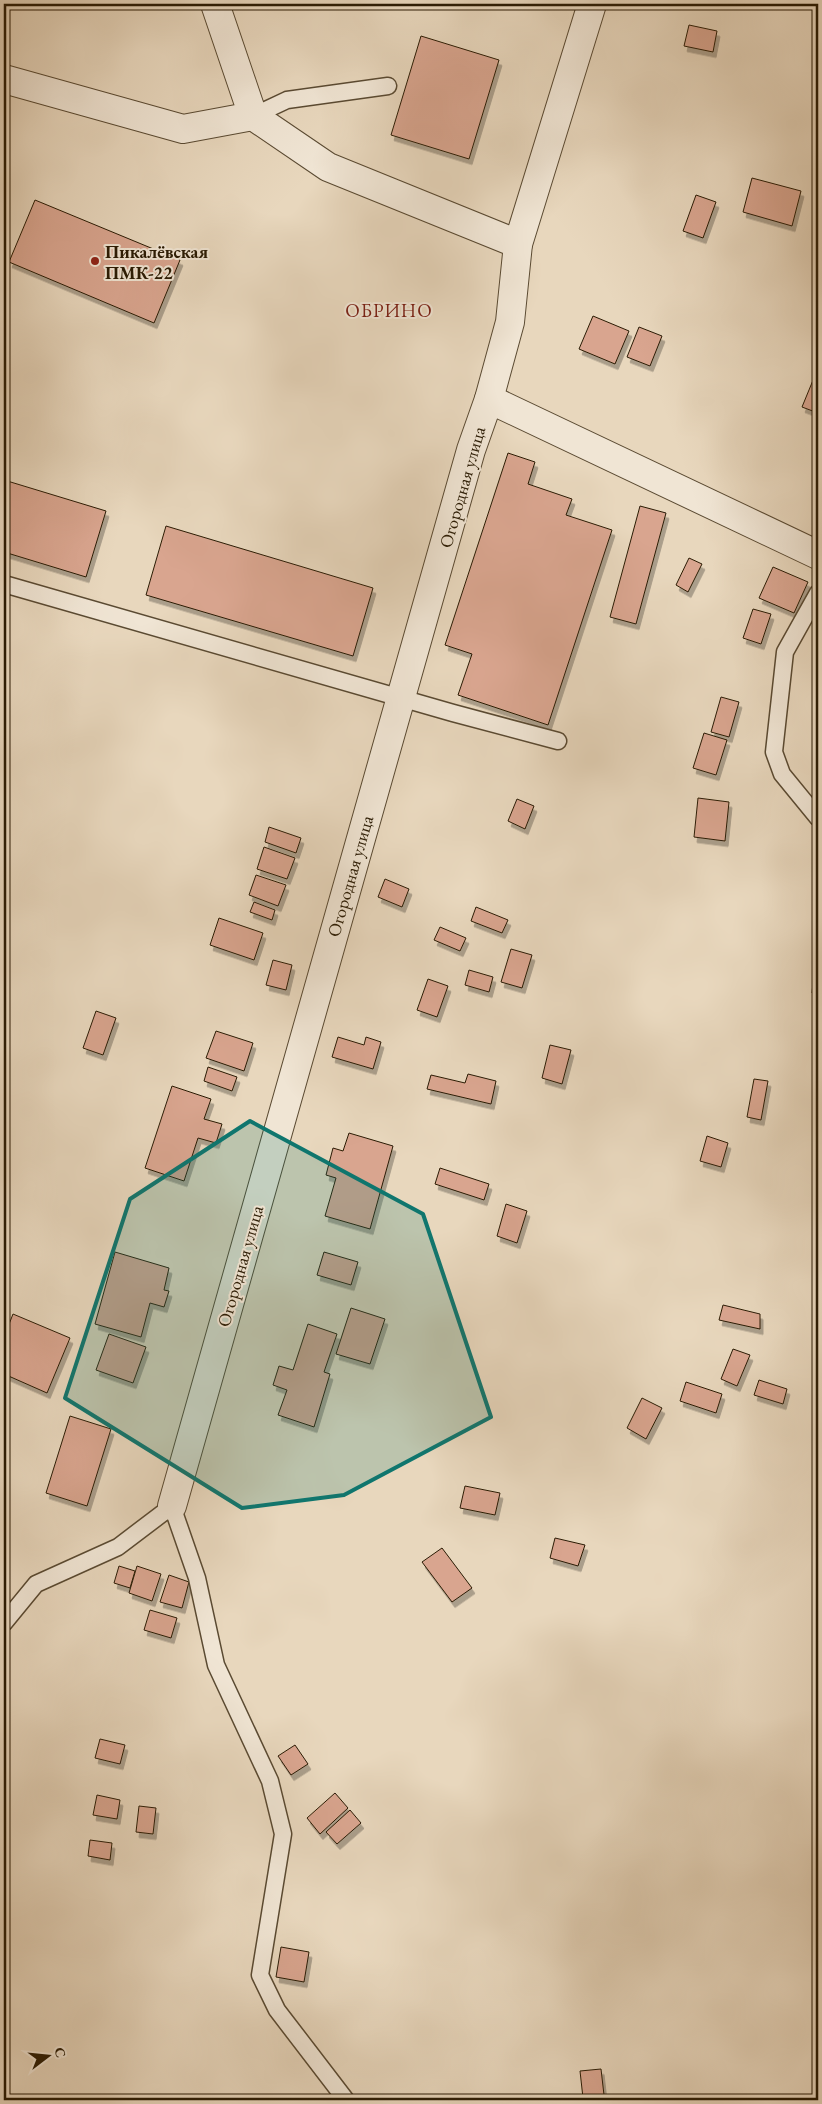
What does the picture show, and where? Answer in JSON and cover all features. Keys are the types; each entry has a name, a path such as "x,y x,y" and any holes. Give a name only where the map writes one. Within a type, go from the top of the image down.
{"street":[{"path":"215,4 253,116 328,167 518,244"},
{"name":"Огородная улица","path":"172,1506 471,450 489,399 510,322 518,244 592,4"},
{"path":"4,79 183,129 253,116"},
{"path":"489,399 818,555"}],"lane":[{"path":"253,116 287,100 388,86"},
{"path":"4,584 558,741"},
{"path":"818,593 785,652 774,752 782,774 818,818"},
{"path":"4,1622 36,1584 118,1547 172,1506 197,1578 216,1665 270,1781 283,1834 260,1975 278,2010 346,2100"}],"highlighted area":[{"path":"250,1121 423,1214 491,1417 344,1495 242,1508 65,1398 130,1199"}],"building":[{"path":"689,25 717,31 713,52 684,46"},
{"path":"421,36 499,60 469,159 391,135"},
{"path":"752,178 801,191 792,226 743,212"},
{"path":"696,195 716,202 703,238 683,231"},
{"name":"Пикалёвская ПМК-22","path":"35,200 180,260 154,323 9,262"},
{"path":"593,316 629,331 615,364 579,349"},
{"path":"639,327 662,336 650,366 627,357"},
{"path":"818,368 818,413 802,407"},
{"path":"508,453 535,462 528,484 572,499 566,515 612,530 548,725 458,695 472,654 445,645"},
{"path":"4,480 106,511 86,577 4,552"},
{"path":"640,506 666,513 636,624 610,617"},
{"path":"166,526 373,588 353,656 146,595"},
{"path":"689,558 702,564 688,592 676,585"},
{"path":"773,567 808,582 794,613 759,598"},
{"path":"753,609 771,614 761,644 743,638"},
{"path":"721,697 739,702 729,737 711,732"},
{"path":"704,733 727,740 716,775 693,768"},
{"path":"698,798 729,802 725,841 694,837"},
{"path":"517,799 534,806 525,829 508,821"},
{"path":"269,827 301,838 296,853 265,842"},
{"path":"264,847 295,858 287,879 257,869"},
{"path":"256,875 286,885 278,906 249,895"},
{"path":"385,879 409,889 402,907 378,897"},
{"path":"254,902 275,910 272,920 250,912"},
{"path":"476,907 508,920 502,933 471,921"},
{"path":"219,918 263,933 254,960 210,945"},
{"path":"440,927 466,938 460,951 434,940"},
{"path":"511,949 532,955 522,988 501,982"},
{"path":"273,960 292,965 286,990 266,985"},
{"path":"469,970 493,977 489,992 465,985"},
{"path":"814,972 818,973 818,994 812,993"},
{"path":"428,979 448,986 437,1017 417,1010"},
{"path":"96,1011 116,1018 103,1055 83,1048"},
{"path":"216,1031 253,1043 244,1071 206,1058"},
{"path":"338,1037 364,1045 366,1037 381,1042 373,1069 332,1057"},
{"path":"550,1045 571,1050 562,1084 542,1078"},
{"path":"208,1067 237,1077 232,1091 204,1081"},
{"path":"468,1074 496,1081 491,1104 427,1089 431,1075 465,1083"},
{"path":"754,1079 768,1081 761,1120 747,1117"},
{"path":"172,1086 211,1099 204,1119 222,1124 216,1143 198,1138 184,1181 145,1168"},
{"path":"349,1133 393,1146 370,1229 325,1216 336,1178 326,1175 333,1148 343,1151"},
{"path":"707,1136 728,1143 721,1167 700,1161"},
{"path":"440,1168 489,1184 484,1200 435,1184"},
{"path":"506,1204 527,1211 517,1243 497,1236"},
{"path":"115,1252 169,1268 164,1290 169,1291 164,1307 150,1303 141,1337 95,1324"},
{"path":"324,1252 358,1262 351,1285 317,1275"},
{"path":"723,1305 760,1314 760,1329 719,1320"},
{"path":"351,1308 385,1319 370,1364 336,1354"},
{"path":"13,1314 70,1338 47,1393 4,1374 4,1337"},
{"path":"308,1324 337,1334 324,1372 330,1374 314,1427 278,1415 287,1390 273,1385 279,1366 293,1370"},
{"path":"109,1334 146,1347 133,1383 96,1370"},
{"path":"733,1349 750,1355 737,1386 721,1379"},
{"path":"759,1380 787,1389 783,1404 754,1395"},
{"path":"686,1382 722,1394 716,1413 680,1401"},
{"path":"642,1398 662,1408 646,1439 627,1428"},
{"path":"70,1416 111,1429 87,1506 46,1493"},
{"path":"465,1486 500,1493 495,1515 460,1508"},
{"path":"555,1538 585,1545 578,1566 550,1558"},
{"path":"442,1548 472,1588 452,1602 422,1562"},
{"path":"119,1566 135,1571 130,1588 114,1583"},
{"path":"137,1566 161,1574 152,1601 129,1593"},
{"path":"169,1575 189,1582 182,1608 160,1602"},
{"path":"150,1610 177,1618 171,1638 144,1630"},
{"path":"100,1739 125,1745 120,1764 95,1758"},
{"path":"295,1745 308,1764 291,1775 278,1756"},
{"path":"335,1793 348,1808 320,1834 307,1818"},
{"path":"97,1795 120,1800 117,1819 93,1815"},
{"path":"139,1806 156,1808 153,1834 136,1832"},
{"path":"350,1810 361,1823 337,1844 326,1832"},
{"path":"90,1840 112,1843 110,1860 88,1856"},
{"path":"281,1947 309,1952 304,1982 276,1977"},
{"path":"601,2069 604,2095 583,2098 580,2071"}],"place":[{"name":"Пикалёвская ПМК-22","path":"95,261"}],"district":[{"name":"ОБРИНО","path":"389,310"}]}
